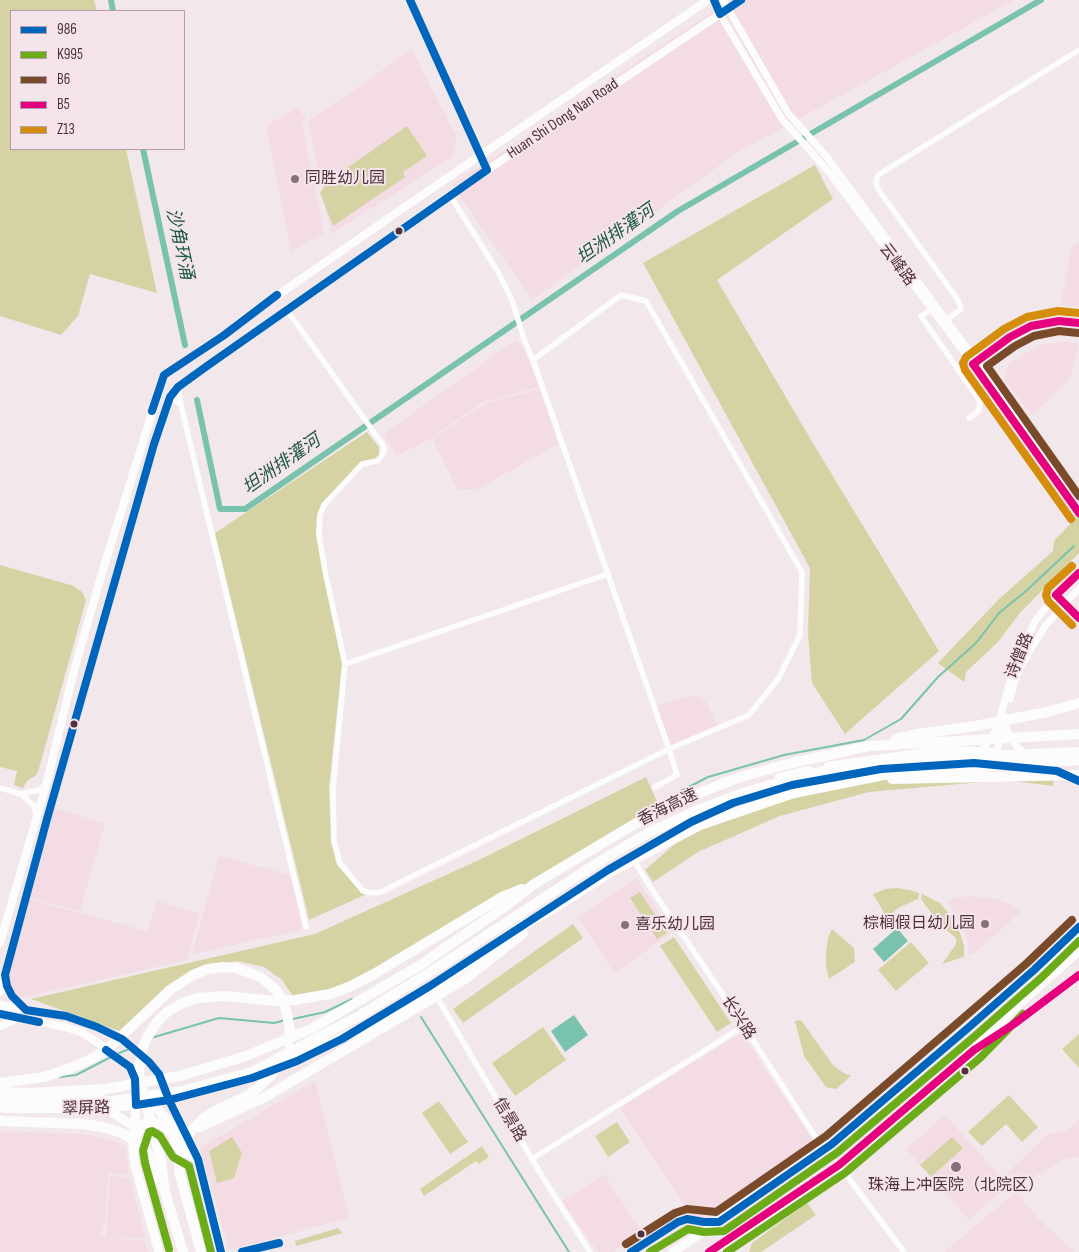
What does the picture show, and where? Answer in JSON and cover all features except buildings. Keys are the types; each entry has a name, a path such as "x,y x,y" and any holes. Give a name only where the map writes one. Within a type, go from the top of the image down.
{"highway":[{"path":"869,746 918,734 975,726 1047,712 1079,703"},
{"name":"香海高速","path":"0,1092 31,1093 105,1089 180,1076 246,1056 311,1029 422,964 534,884 638,822 686,798 737,778 787,764 869,746 1079,734"},
{"path":"252,1072 359,1016 440,966 602,860 650,832 693,812 743,793 790,779 830,770 920,759 1079,752"},
{"path":"0,1104 105,1102 182,1091 281,1064 374,1023 437,985 522,926 556,907 610,872 700,826 794,793 869,780 894,773 1079,760"},
{"path":"869,780 1079,775"},
{"path":"165,1192 161,1161 140,1081 139,1070 142,1049 146,1038 167,1012 185,1002 198,998 224,996 276,1001 330,994 374,974 502,897 534,884"},
{"path":"190,1132 265,1097 465,979 556,907"},
{"path":"0,1083 44,1077 72,1068 95,1057 113,1044 170,990 193,975 208,969 237,968 249,972 268,983 278,992 286,1006 290,1029 288,1046 272,1074 260,1086 247,1096 204,1118 183,1142 179,1171 201,1252"},
{"path":"0,1121 83,1124 122,1132 141,1144 147,1152 165,1192 183,1252"}],"main road":[{"name":"Huan Shi Dong Nan Road","path":"0,943 46,785 75,668 164,374 223,336 245,318 364,235 708,0"},
{"name":"Huan Shi Dong Nan Road","path":"0,992 151,454 170,397 178,387 207,366 450,195 741,0"},
{"path":"165,1090 199,1083 249,1068 297,1050 335,1032 423,978 526,906 618,847 701,805 791,774 833,765 925,752 998,751 1079,760"},
{"name":"翠屏路","path":"0,1108 107,1109 169,1100 252,1078 297,1060 342,1039 430,986 541,912 608,870 691,822 733,803 792,784 881,769 936,765 983,764 1079,775"},
{"path":"1056,772 1079,781"},
{"path":"674,1252 832,1144 1034,970 1079,927"},
{"path":"1034,970 1079,937"},
{"path":"709,1252 760,1220 839,1165 974,1050 1009,1013 1079,951"},
{"path":"4,975 12,996 26,1010"},
{"path":"974,1050 1014,1024 1079,975"},
{"path":"0,1005 66,1016 97,1027 122,1039 149,1062 159,1074 169,1100 198,1159 221,1252"},
{"path":"0,1014 82,1032 130,1067 135,1079 136,1093 133,1149 159,1252"},
{"path":"0,1026 18,1018"},
{"name":"翠屏路","path":"0,1097 58,1099 106,1097 165,1090"},
{"path":"136,1093 152,1102 191,1146"},
{"path":"107,1109 134,1127"},
{"path":"133,1149 141,1126 153,1121 168,1129 180,1149 198,1159"}],"street":[{"path":"410,0 487,170"},
{"path":"714,0 723,12"},
{"path":"723,0 723,12"},
{"name":"云峰路","path":"723,12 788,113 827,157 946,320 1079,513"},
{"name":"云峰路","path":"723,12 782,119 822,164 931,310 975,362 1079,496"},
{"path":"946,320 961,309 958,300 878,190 876,182 878,175 1079,50"},
{"path":"450,195 498,272 512,300 524,339 669,749 677,775 655,787"},
{"path":"287,310 383,445 384,451 377,461 362,464 330,496 320,515 319,534 345,664 333,788 334,841 340,864 363,890 372,893 381,892 669,749 749,715 778,679 800,635 802,572 646,301 621,295 533,360"},
{"path":"931,310 921,316 981,403 980,409 972,416"},
{"path":"975,362 1010,337 1030,326 1058,321 1079,323"},
{"path":"178,387 306,928"},
{"path":"170,397 181,405"},
{"name":"诗僧路","path":"981,751 997,729 1009,684 1035,621 1060,590 1079,573"},
{"path":"345,664 608,574"},
{"name":"诗僧路","path":"998,751 1005,716 1017,674 1046,625 1079,588"},
{"path":"1005,716 1010,737 1018,748 1029,755"},
{"path":"997,729 998,751 1007,761 1020,768"},
{"path":"983,764 990,760 998,751"},
{"path":"21,794 39,790 46,785"},
{"path":"0,788 21,794 34,806 36,815"},
{"name":"长兴路","path":"632,856 658,899 744,1026 816,1138 817,1155"},
{"name":"信景路","path":"430,986 532,1159 590,1252"},
{"path":"532,1159 744,1026"},
{"path":"816,1138 832,1144"},
{"path":"839,1165 904,1252"}],"shaded area":[{"path":"0,0 94,0 97,10 10,10 10,150 126,150 157,293 90,274 78,316 61,335 0,316"},
{"path":"730,0 1014,0 737,153 532,300 452,185"},
{"path":"412,50 457,138 452,157 331,234 308,121"},
{"name":"同胜幼儿园","path":"295,108 306,119 302,123 324,233 291,252 266,126"},
{"path":"407,126 427,156 403,172 405,177 333,226 320,193 326,183"},
{"path":"815,165 833,199 717,280 939,651 845,734 812,683 808,634 810,568 643,263"},
{"path":"1079,243 1079,307 1061,305 1071,247"},
{"path":"516,340 523,347 539,387 483,402 430,439 397,456 383,434"},
{"path":"1079,343 1070,380 1032,415 1004,380 1009,364 1041,344"},
{"path":"540,389 558,444 478,489 457,489 432,439 486,403"},
{"path":"367,432 379,447 379,455 375,459 361,463 322,503 317,515 316,534 342,664 329,788 331,842 337,865 361,892 369,893 309,920 215,533"},
{"path":"1079,514 1079,553 1019,614 998,642 966,672 964,682 938,663 999,599 1053,551 1054,541"},
{"path":"0,565 74,586 82,592 86,600 38,772 27,781 23,788 14,785 17,771 0,767"},
{"path":"689,696 699,697 707,703 717,726 670,747 656,706"},
{"path":"877,776 1054,778 1053,786 1005,780 869,792 780,816 698,852 653,882 645,870 693,828 791,793"},
{"path":"646,777 658,804 657,808 427,942 323,995 293,996 282,980 264,967 237,961 200,969 122,1032 31,999 315,934 479,860"},
{"path":"53,808 105,823 80,911 28,897"},
{"path":"219,856 291,875 302,927 300,930 192,954"},
{"name":"喜乐幼儿园","path":"636,878 673,932 614,973 578,917"},
{"path":"897,888 919,893 918,899 898,908 887,918 873,894 885,889"},
{"path":"640,892 667,933 657,939 630,898"},
{"path":"922,894 940,903 954,919 964,946 964,957 942,964 956,944 956,938 939,924 921,899"},
{"name":"棕榈假日幼儿园","path":"971,896 998,899 1016,907 1021,912 973,954 968,955 968,943 964,930 948,902 953,898"},
{"path":"27,899 147,931 157,901 200,913 187,960 16,999 5,979"},
{"path":"573,924 583,938 463,1023 453,1009"},
{"path":"897,928 908,941 884,962 873,949"},
{"path":"832,929 854,948 855,962 829,979 826,953 828,938"},
{"path":"674,937 731,1023 717,1032 660,946"},
{"path":"911,942 929,963 896,991 878,970"},
{"path":"574,1015 588,1035 565,1052 551,1031"},
{"path":"801,1020 833,1065 851,1076 836,1089 826,1087 804,1056 795,1021"},
{"path":"543,1027 566,1060 515,1096 492,1063"},
{"path":"741,1033 815,1143 695,1221 620,1108"},
{"path":"1079,1034 1079,1068 1062,1049"},
{"path":"315,1081 349,1218 229,1250 200,1148"},
{"path":"1009,1095 1038,1127 1022,1142 1006,1124 982,1146 968,1132"},
{"path":"439,1101 468,1142 450,1154 422,1113"},
{"name":"珠海上冲医院（北院区）","path":"945,1115 1008,1185 969,1220 906,1149"},
{"path":"1079,1120 1079,1157 1067,1158 1023,1183 1006,1174 1048,1134 1066,1131"},
{"path":"617,1122 630,1142 608,1157 595,1136"},
{"path":"0,1131 84,1134 116,1141 126,1147 129,1175 108,1173 105,1221 100,1237 145,1241 148,1252 0,1252"},
{"path":"232,1137 242,1153 234,1178 217,1183 209,1151"},
{"path":"952,1137 963,1148 931,1177 920,1165"},
{"path":"482,1146 489,1157 479,1164 476,1161 424,1196 420,1189"},
{"path":"604,1174 642,1232 613,1252 598,1252 562,1201"},
{"path":"110,1176 130,1178 146,1239 106,1237"},
{"path":"1016,1192 1038,1218 1074,1252 944,1252"},
{"path":"807,1203 816,1215 761,1252 749,1252 752,1243"},
{"path":"338,1228 343,1233 296,1246 295,1241"}],"waterway":[{"name":"沙角环涌","path":"111,0 113,10"},
{"name":"坦洲排灌河","path":"197,400 220,509 245,509 678,211 1041,0"},
{"name":"沙角环涌","path":"143,150 185,345"},
{"path":"681,791 708,777 784,755 864,740 901,719 938,677 976,643 999,613 1026,591 1074,546"},
{"path":"293,1019 325,1012 352,999"},
{"path":"421,1017 569,1252"},
{"path":"151,1038 219,1018 274,1023 286,1020"},
{"path":"117,1054 129,1049"},
{"path":"60,1077 76,1075 113,1056"}],"transit line":[{"name":"986","path":"221,1252 198,1159 169,1100 159,1074 149,1062 122,1039 97,1027 66,1016 26,1010 12,996 7,986 5,975 47,819 154,444 170,397 178,387 207,366 487,170 410,0"},
{"name":"986","path":"714,0 720,14 741,0"},
{"name":"986","path":"152,411 164,375 223,336 277,295"},
{"name":"Z13","path":"1071,519 965,370 963,363 966,357 1004,329 1027,317 1058,311 1079,313"},
{"name":"B5","path":"1079,323 1059,321 1031,326 1010,337 973,364 1079,513"},
{"name":"B6","path":"1078,333 1059,331 1034,336 1015,346 987,366 1079,496"},
{"name":"Z13","path":"1072,566 1048,588 1046,595 1048,601 1072,625"},
{"name":"B5","path":"1079,573 1056,595 1079,618"},
{"name":"986","path":"106,1050 130,1067 135,1079 136,1105 169,1100 252,1078 297,1061 342,1039 430,986 608,870 691,822 733,803 792,785 881,769 974,763 1057,771 1079,781"},
{"name":"B6","path":"626,1244 675,1213 687,1209 716,1212 826,1136 1027,963 1072,920"},
{"name":"986","path":"631,1252 678,1222 687,1219 719,1222 832,1144 968,1028 1034,970 1079,927"},
{"name":"K995","path":"650,1252 688,1229 704,1232 724,1231 838,1152 975,1036 1041,978 1079,941"},
{"name":"B5","path":"709,1252 839,1165 974,1050 1014,1024 1079,975"},
{"name":"986","path":"0,1014 39,1022"},
{"name":"K995","path":"727,1252 845,1173 980,1058 1023,1014"},
{"name":"K995","path":"169,1249 143,1150 149,1132 152,1131 160,1136 173,1157 189,1166 211,1252"},
{"name":"986","path":"242,1252 279,1243"}],"place":[{"name":"同胜幼儿园","path":"295,179"},
{"name":"棕榈假日幼儿园","path":"985,924"},
{"name":"喜乐幼儿园","path":"625,925"},
{"name":"珠海上冲医院（北院区）","path":"956,1167"}]}
